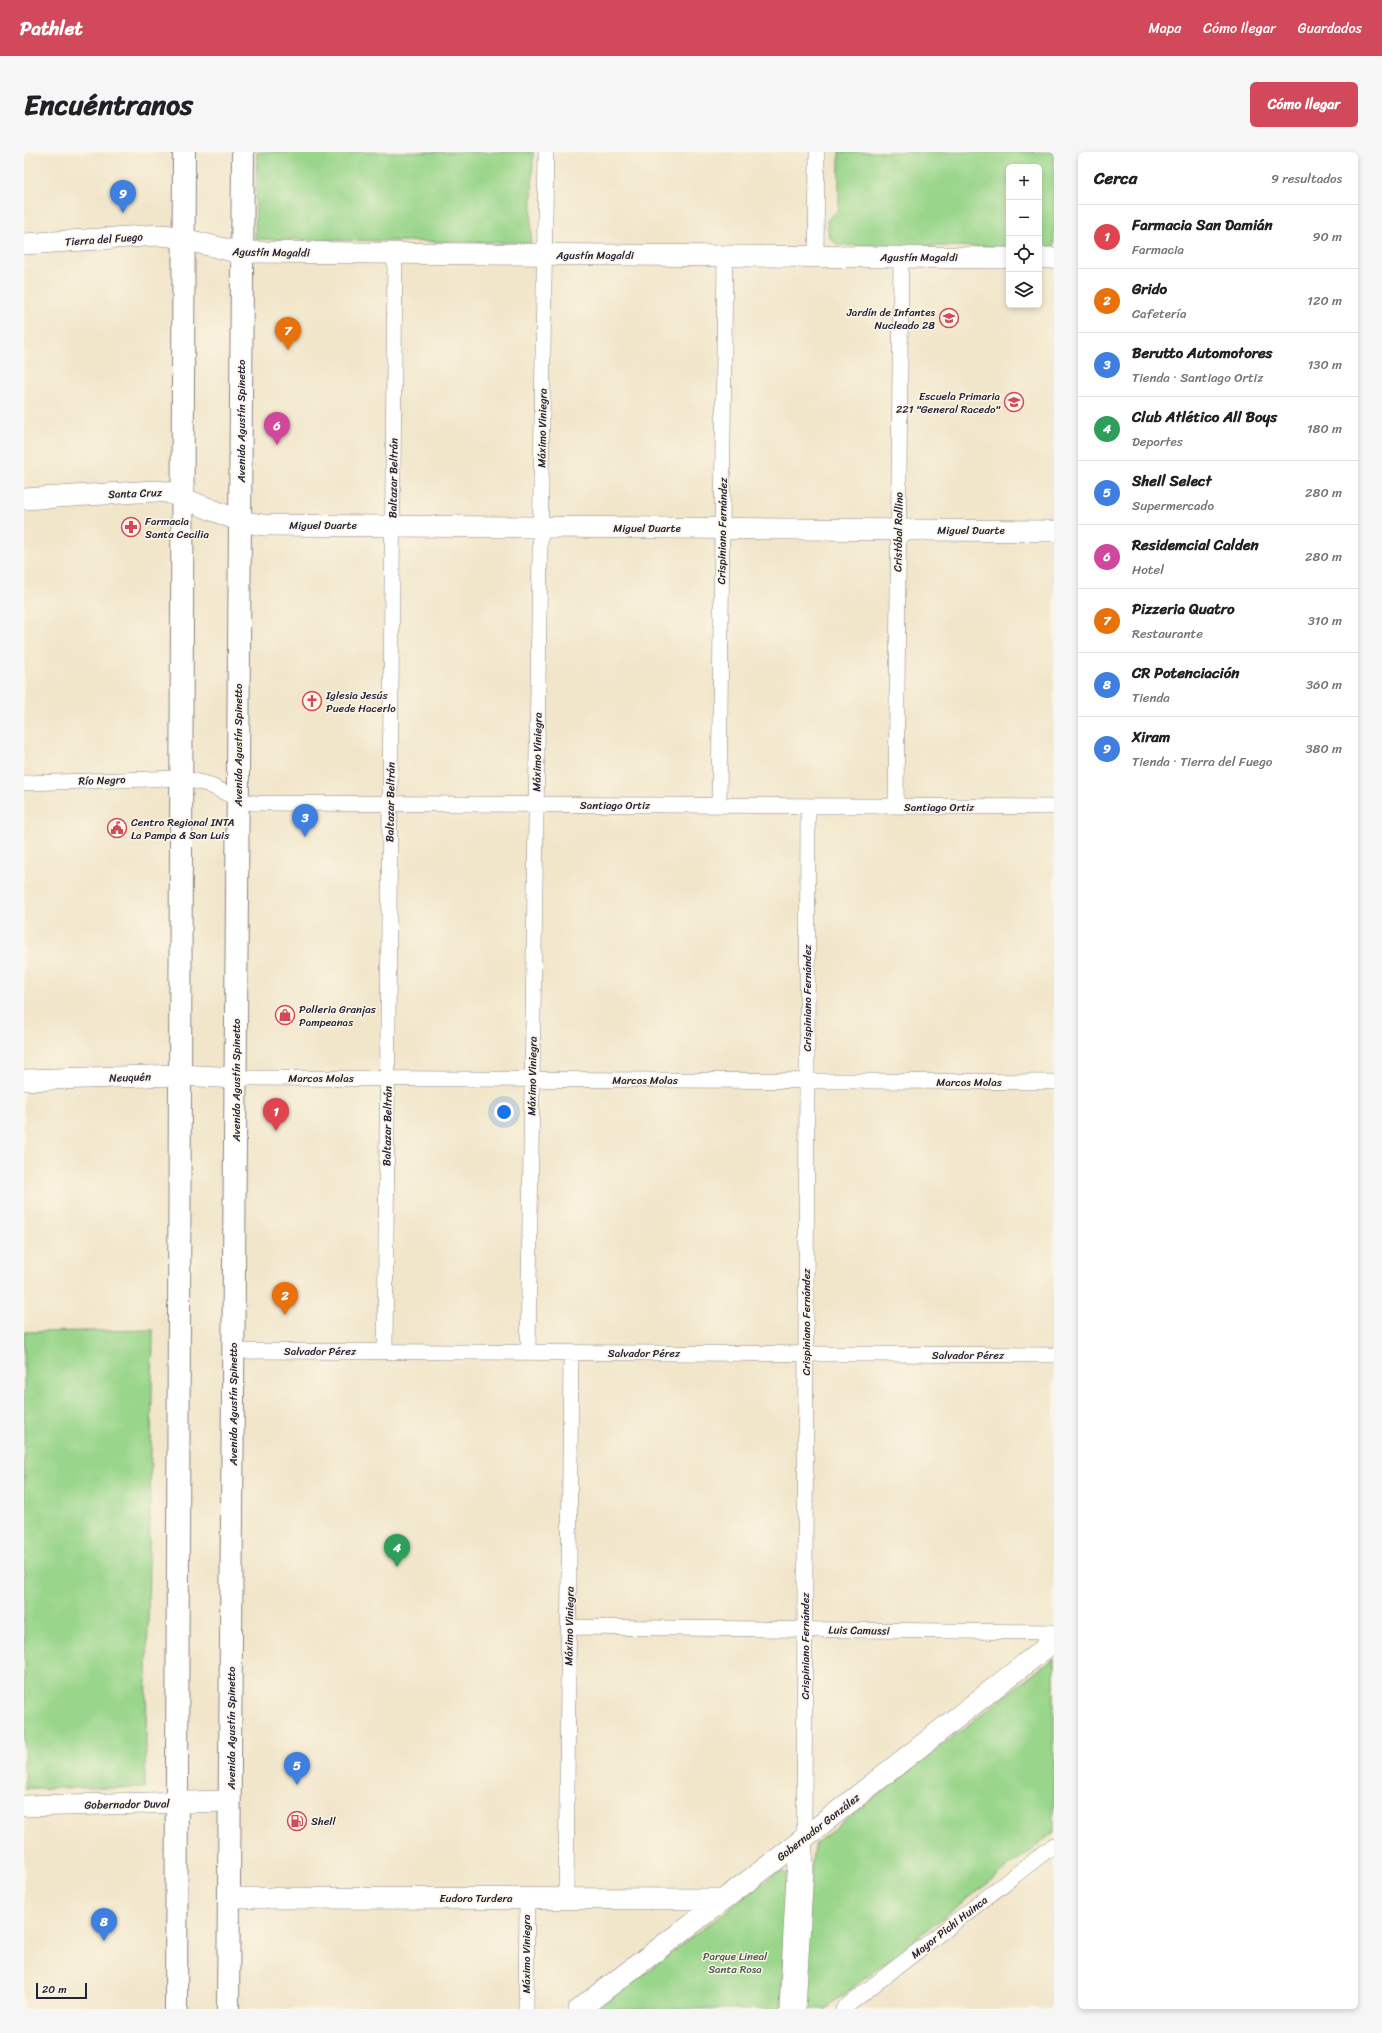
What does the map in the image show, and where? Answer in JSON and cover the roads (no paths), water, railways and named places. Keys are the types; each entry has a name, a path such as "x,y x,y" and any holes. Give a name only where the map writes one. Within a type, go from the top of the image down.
{"main road":[{"path":"176,2009 184,152"},
{"name":"Avenida Agustín Spinetto","path":"228,2009 243,152"},
{"name":"Tierra del Fuego","path":"24,244 159,235 183,239"},
{"name":"Agustín Magaldi","path":"183,239 222,250 242,252 1006,258"},
{"path":"1042,258 1054,258"},
{"name":"Santa Cruz","path":"24,499 156,491 167,492 182,496 240,521"},
{"name":"Miguel Duarte","path":"240,521 263,525 1054,531"},
{"name":"Neuquén","path":"24,1080 180,1075 236,1078"},
{"name":"Gobernador González","path":"579,2009 804,1837 1054,1641"},
{"name":"Gobernador Duval","path":"24,1806 230,1801"},
{"name":"Eudoro Turdera","path":"229,1898 723,1899"}],"street":[{"name":"Máximo Viniegra","path":"528,1352 546,152"},
{"path":"816,257 817,152"},
{"name":"Baltazar Beltrán","path":"385,1351 395,254"},
{"name":"Crispiniano Fernández","path":"719,805 725,256"},
{"name":"Cristóbal Rollino","path":"896,806 901,257"},
{"name":"Río Negro","path":"24,783 181,778"},
{"name":"Santiago Ortiz","path":"181,778 207,784 238,800 254,803 1054,807"},
{"name":"Crispiniano Fernández","path":"798,2009 806,1868 804,1837 808,806"},
{"name":"Marcos Molas","path":"236,1078 1054,1082"},
{"name":"Salvador Pérez","path":"234,1350 1054,1355"},
{"name":"Máximo Viniegra","path":"566,1899 571,1352"},
{"name":"Luis Camussi","path":"568,1627 1054,1632"},
{"name":"Crispiniano Fernández","path":"787,2009 794,1870 804,1837"},
{"name":"Mayor Pichi Huinca","path":"843,2009 1054,1845"},
{"name":"Máximo Viniegra","path":"526,1899 526,2009"}],"place":[{"name":"Xiram","path":"123,213"},
{"name":"Jardín de Infantes Nucleado 28","path":"949,318"},
{"name":"Pizzeria Quatro","path":"288,350"},
{"name":"Escuela Primaria 221 \"General Racedo\"","path":"1014,402"},
{"name":"Residemcial Calden","path":"277,445"},
{"name":"Farmacia Santa Cecilia","path":"131,527"},
{"name":"Iglesia Jesús Puede Hacerlo","path":"312,701"},
{"name":"Centro Regional INTA La Pampa & San Luis","path":"117,828"},
{"name":"Berutto Automotores","path":"305,837"},
{"name":"Polleria Granjas Pampeanas","path":"285,1015"},
{"name":"Farmacia San Damián","path":"276,1131"},
{"name":"Grido","path":"285,1315"},
{"name":"Club Atlético All Boys","path":"397,1567"},
{"name":"Shell Select","path":"297,1785"},
{"name":"Shell","path":"297,1821"},
{"name":"CR Potenciación","path":"104,1941"}],"park label":[{"name":"Parque Lineal Santa Rosa","path":"735,1962"}]}
